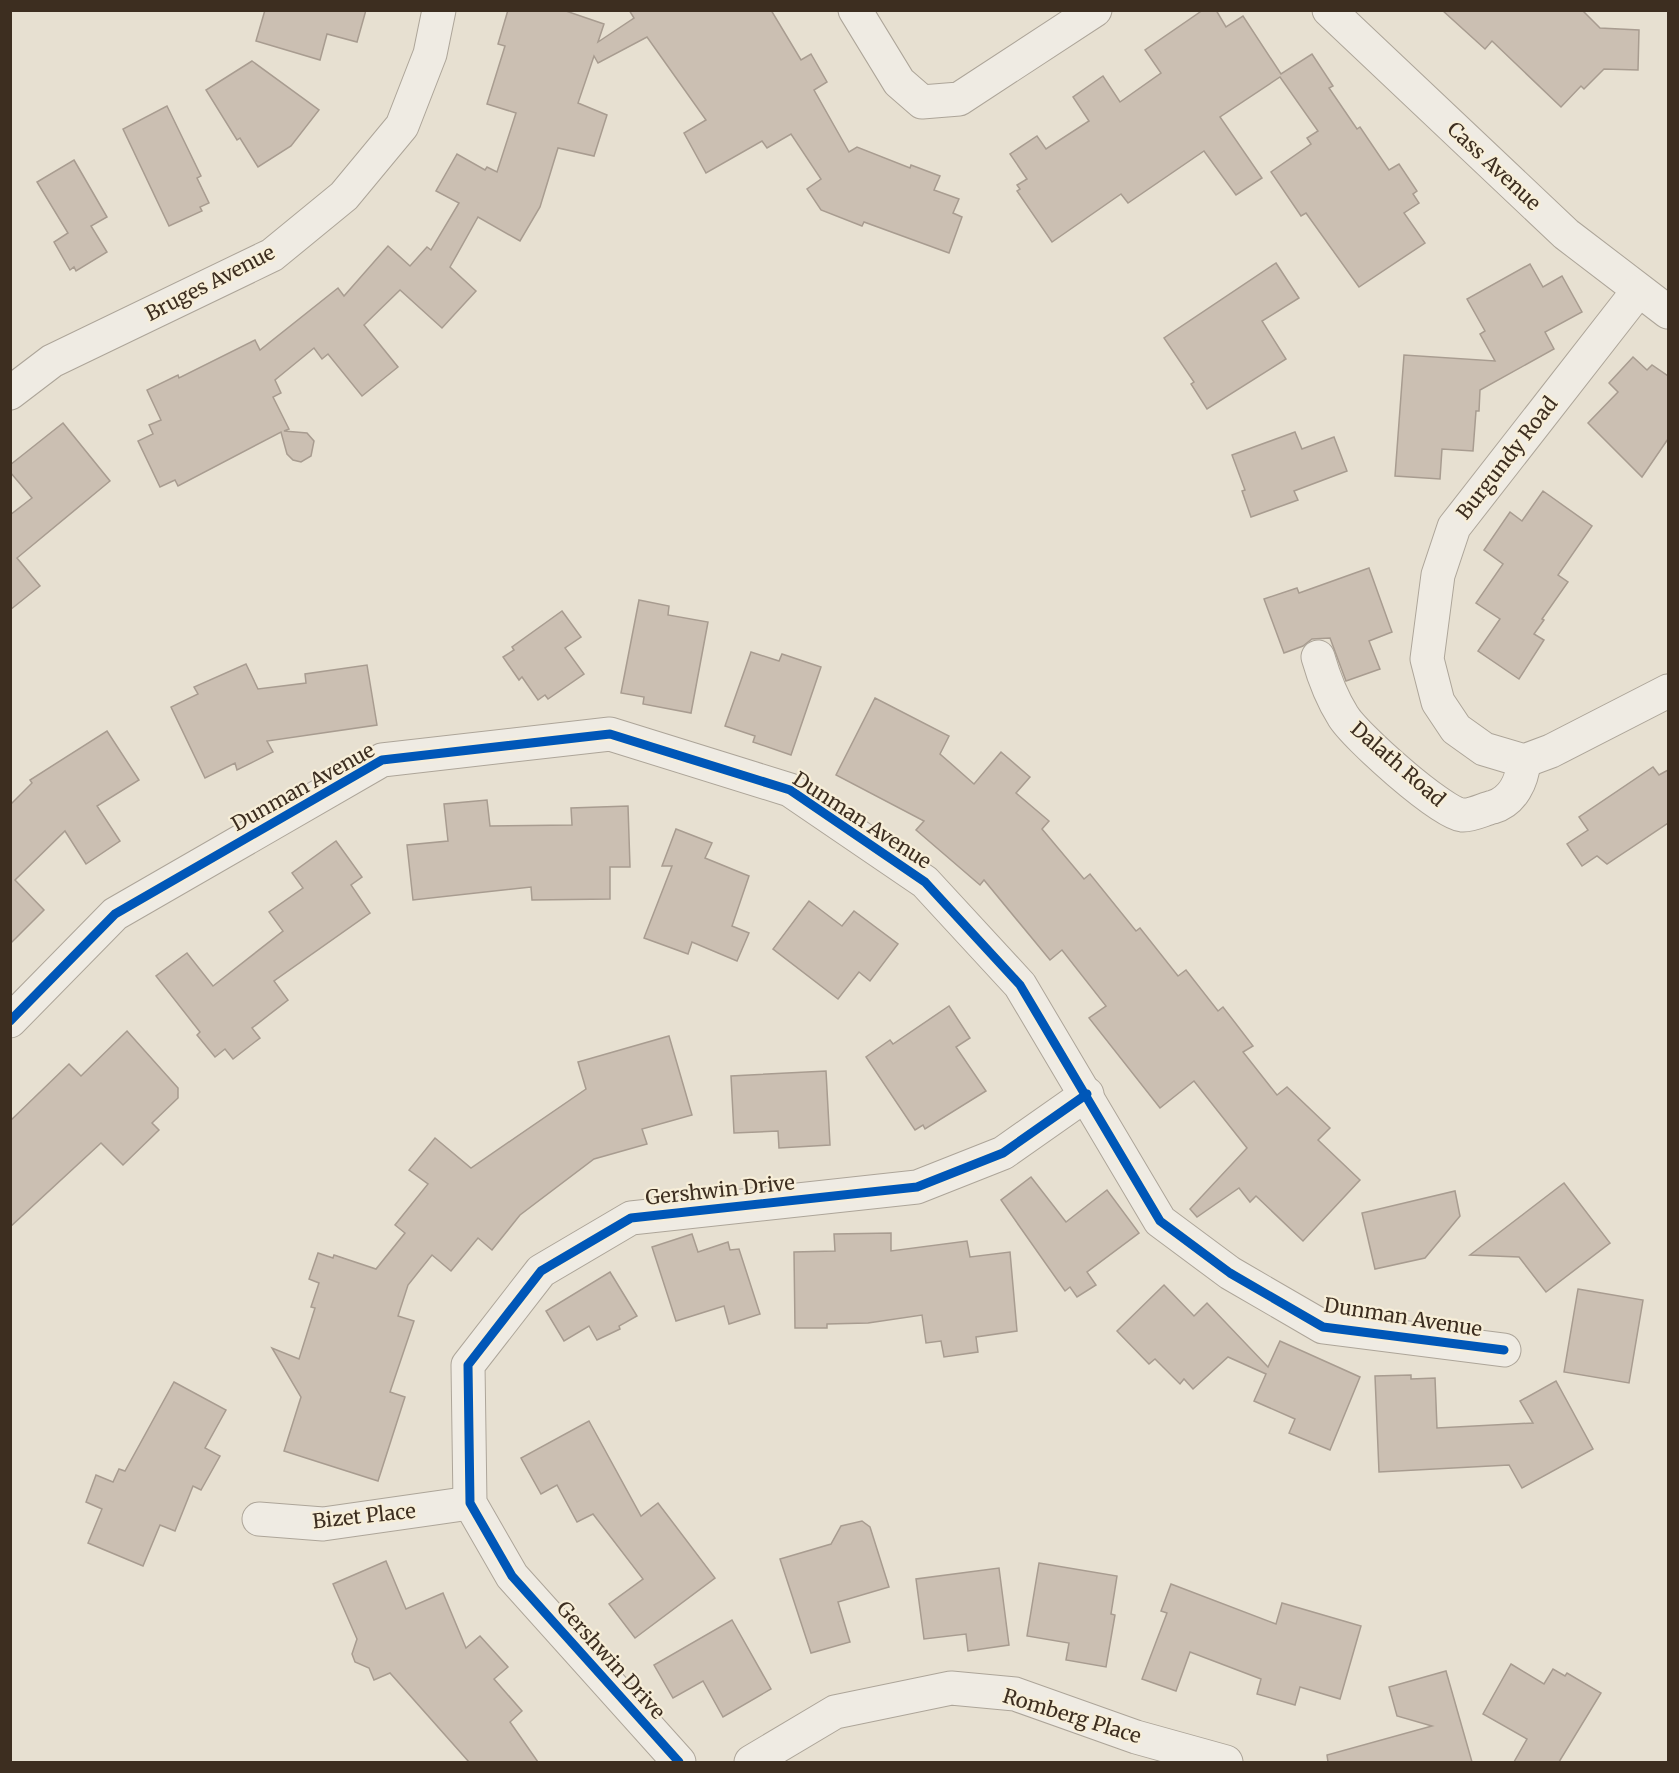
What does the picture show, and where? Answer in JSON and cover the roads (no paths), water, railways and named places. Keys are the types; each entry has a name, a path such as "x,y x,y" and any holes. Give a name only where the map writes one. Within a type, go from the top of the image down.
{"street":[{"name":"Bruges Avenue","path":"10,393 52,361 272,255 344,196 402,126 430,54 439,10"},
{"path":"855,10 898,82 922,102 959,99 1095,10"},
{"name":"Cass Avenue","path":"1339,14 1566,234 1668,312"},
{"name":"Burgundy Road","path":"1524,761 1484,749 1456,729 1438,702 1427,659 1438,574 1454,527 1638,291"},
{"name":"Dalath Road","path":"1318,657 1327,687 1344,717 1360,737 1440,805 1462,815 1502,804 1514,792 1522,775 1524,761"},
{"path":"1524,761 1668,691"},
{"name":"Dunman Avenue","path":"10,1021 115,914 382,760 610,735 790,790 925,882 1020,985 1087,1094 1160,1221 1230,1273 1323,1327 1504,1350"},
{"name":"Gershwin Drive","path":"679,1762 512,1576 470,1503 468,1365 541,1271 631,1218 917,1187 1003,1154 1087,1094"},
{"name":"Bizet Place","path":"259,1519 322,1524 470,1503"},
{"name":"Romberg Place","path":"751,1762 835,1712 951,1688 1015,1694 1136,1737 1226,1762"}]}
